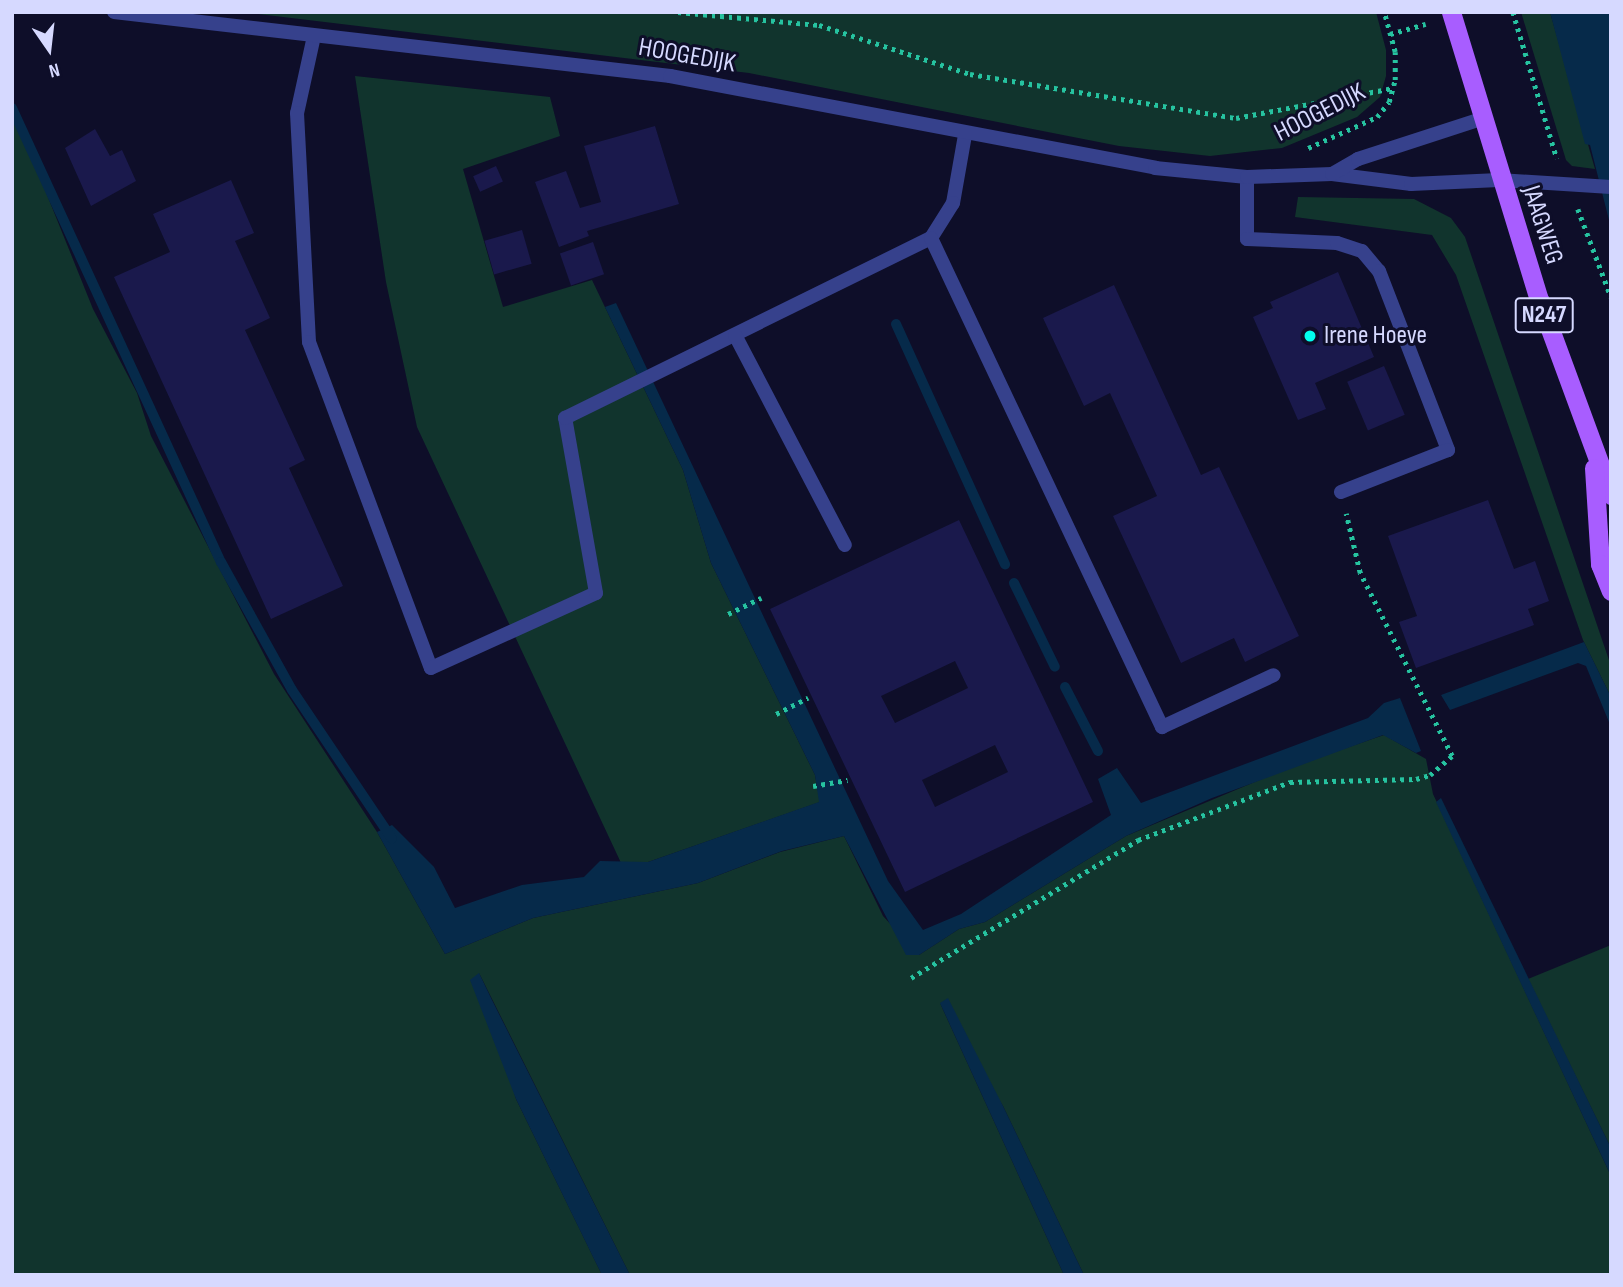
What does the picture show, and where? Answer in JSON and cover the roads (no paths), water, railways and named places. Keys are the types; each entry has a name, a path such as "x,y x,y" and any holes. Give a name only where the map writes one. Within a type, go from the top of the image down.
{"main road":[{"name":"JAAGWEG","path":"1451,12 1499,180 1611,495"},
{"name":"N247","path":"1593,450 1600,565 1611,591"}],"street":[{"name":"HOOGEDIJK","path":"114,12 670,76 965,135 1155,167 1247,177 1332,174 1411,184 1499,180 1611,187"},
{"path":"314,36 297,113 309,342 431,668 596,593 565,418 931,238 953,203 965,135"},
{"name":"HOOGEDIJK","path":"1332,174 1358,159 1481,119"},
{"path":"1247,177 1247,239 1337,243 1362,251 1380,271 1448,450 1341,492"},
{"path":"931,238 1162,727 1274,675"},
{"path":"735,335 845,545"},
{"name":"JAAGWEG","path":"1593,450 1611,472"}],"water":[{"path":"1550,12 1611,12 1611,228 1590,145 1585,144"},
{"path":"616,303 888,881 923,930 961,914 1111,815 1098,779 1117,768 1141,803 1368,718 1384,703 1400,698 1421,751 1416,753 1383,735 1212,798 1126,836 985,922 959,929 919,955 906,955 844,836 782,851 698,883 533,918 445,954 377,832 392,825 434,867 455,908 522,885 584,877 600,861 648,862 819,802 815,775 711,563 683,470 605,307"},
{"path":"1584,642 1611,697 1611,727 1586,666 1578,663 1450,710 1441,695"},
{"path":"1441,798 1611,1148 1611,1176 1436,802"},
{"path":"479,973 630,1275 602,1275 595,1261 516,1099 470,980"},
{"path":"948,998 1084,1275 1064,1275 940,1003"}],"waterway":[{"path":"12,108 221,562 292,690 392,839"},
{"path":"896,324 1005,564"},
{"path":"1014,583 1055,667"},
{"path":"1065,687 1098,751"}],"place":[{"name":"Irene Hoeve","path":"1310,336"}]}
